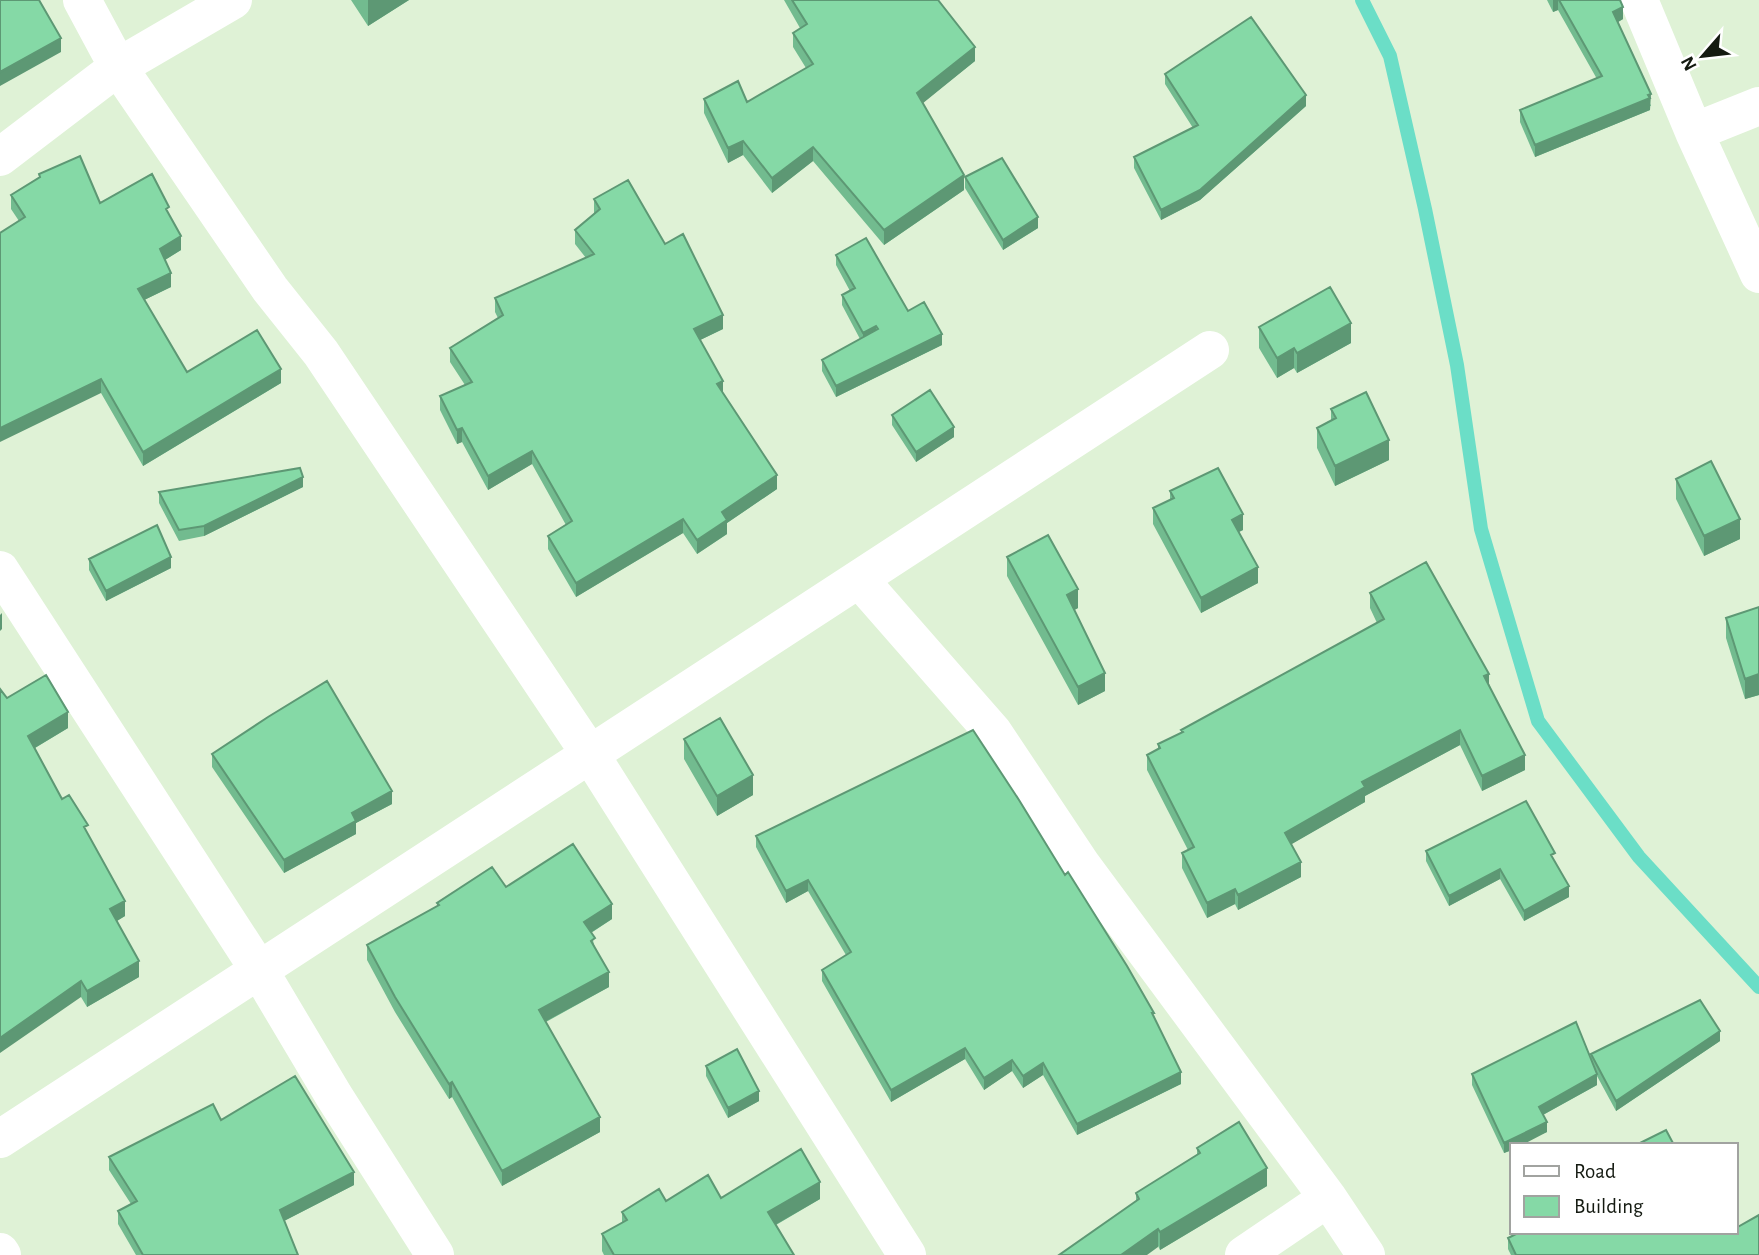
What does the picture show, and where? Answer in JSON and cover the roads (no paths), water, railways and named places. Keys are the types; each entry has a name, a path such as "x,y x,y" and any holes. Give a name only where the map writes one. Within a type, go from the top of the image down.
{"street":[{"path":"82,0 118,67 270,289 321,353 590,754 907,1255"},
{"path":"0,157 118,67 233,0"},
{"path":"1639,0 1694,132 1759,274"},
{"path":"1694,132 1759,106"},
{"path":"0,1139 1210,350"},
{"path":"0,570 259,970 334,1096 435,1255"},
{"path":"859,579 992,732 1081,864 1328,1198 1366,1255"},
{"path":"1244,1255 1328,1198"}],"waterway":[{"path":"1362,0 1390,56 1457,365 1481,529 1538,721 1639,857 1759,987"}]}
